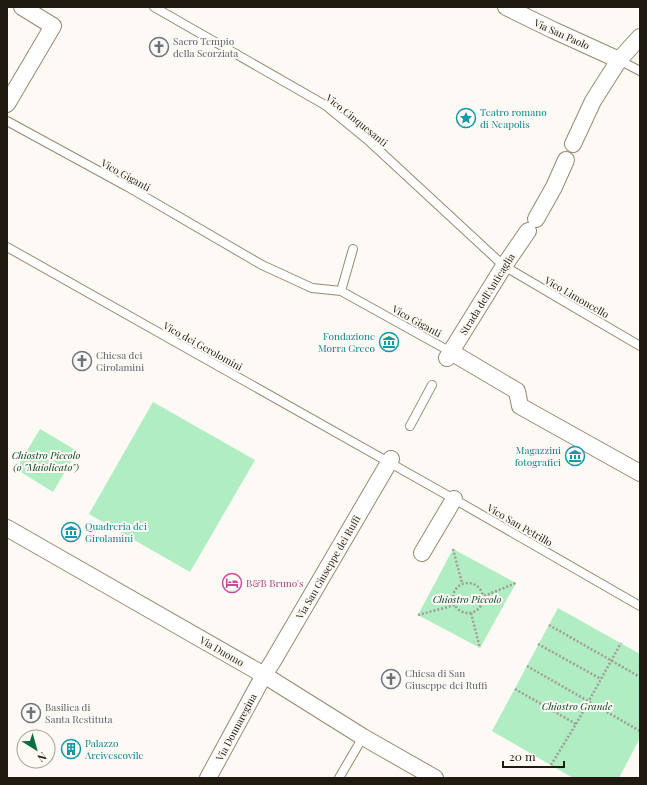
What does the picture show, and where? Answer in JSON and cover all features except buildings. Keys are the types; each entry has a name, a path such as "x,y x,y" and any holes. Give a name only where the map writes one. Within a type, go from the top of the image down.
{"street":[{"path":"7,104 52,26 22,7"},
{"name":"Via San Paolo","path":"506,7 619,60"},
{"path":"573,144 593,101 619,60 640,37"},
{"name":"Strada dell'Anticaglia","path":"449,355 504,266 532,225 554,187 566,160"},
{"path":"449,355 516,391 520,406 640,473"},
{"name":"Via San Giuseppe dei Ruffi","path":"264,675 390,461"},
{"path":"422,553 454,499"},
{"name":"Via Duomo","path":"7,528 264,675 363,737 435,778"},
{"name":"Via Donnaregina","path":"208,778 264,675"}],"lane":[{"name":"Vico Cinquesanti","path":"154,7 325,105 370,142 504,266"},
{"path":"619,60 640,71"},
{"name":"Vico Giganti","path":"7,121 128,187 262,265 312,288 341,291 449,355"},
{"name":"Vico dei Gerolomini","path":"7,248 390,461"},
{"path":"341,291 353,248"},
{"name":"Vico Limoncello","path":"504,266 640,346"},
{"path":"410,426 432,385"},
{"name":"Vico San Petrillo","path":"390,461 640,606"},
{"path":"339,778 363,737"}],"path":[{"path":"453,549 462,583"},
{"path":"462,583 474,583 479,586 484,596 483,603 480,608 471,613 458,610 453,601 455,590 462,583"},
{"path":"484,596 516,584"},
{"path":"418,615 455,605"},
{"path":"471,613 480,648"},
{"path":"549,625 640,677"},
{"path":"551,765 576,724 620,643"},
{"path":"538,644 601,679"},
{"path":"527,666 640,731"},
{"path":"515,689 576,724"}],"green space":[{"path":"153,402 255,460 190,572 89,514"},
{"name":"Chiostro Piccolo (o \"Maiolicato\")","path":"40,429 77,451 53,492 16,469"},
{"name":"Chiostro Piccolo","path":"453,549 516,583 480,648 418,615"},
{"name":"Chiostro Grande","path":"558,608 640,654 640,738 619,778 573,778 492,731"}],"place":[{"name":"Sacro Tempio della Scorziata","path":"159,47"},
{"name":"Teatro romano di Neapolis","path":"466,118"},
{"name":"Fondazione Morra Greco","path":"389,342"},
{"name":"Chiesa dei Girolamini","path":"82,361"},
{"name":"Magazzini fotografici","path":"575,456"},
{"name":"Quadreria dei Girolamini","path":"71,532"},
{"name":"B&B Bruno's","path":"232,583"},
{"name":"Chiesa di San Giuseppe dei Ruffi","path":"391,679"},
{"name":"Basilica di Santa Restituta","path":"31,713"},
{"name":"Palazzo Arcivescovile","path":"71,749"}]}
